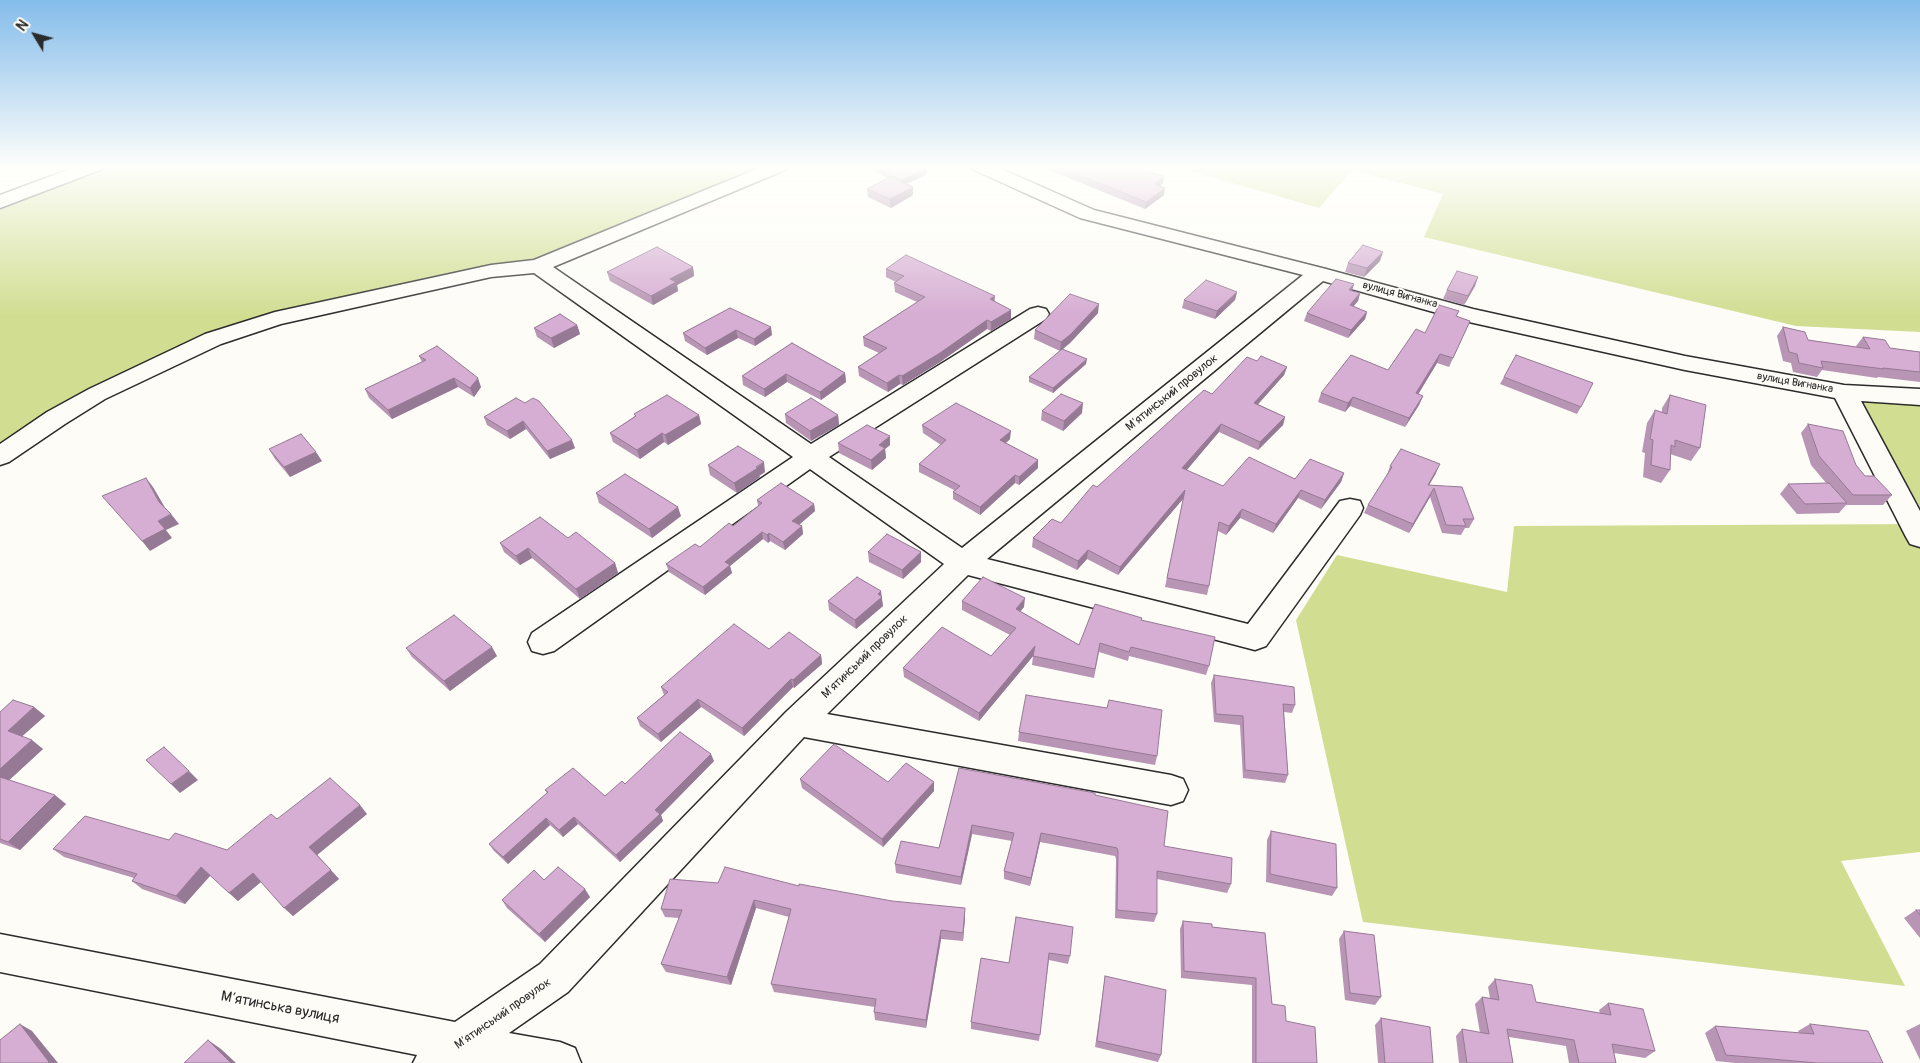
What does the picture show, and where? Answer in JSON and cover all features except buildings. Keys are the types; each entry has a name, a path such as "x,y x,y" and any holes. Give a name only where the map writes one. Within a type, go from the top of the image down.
{"main road":[{"path":"0,456 56,418 97,394 213,340 284,317 491,271 538,266 659,216"},
{"name":"вулиця Вигнанка","path":"1093,216 1319,273 1469,315 1685,364 1844,392 1920,397"},
{"path":"538,266 670,357 810,458 963,563 1255,638 1350,508"},
{"name":"Мʼятинський провулок","path":"446,1053 554,978 797,722 963,563 1319,273"},
{"path":"543,642 810,458 1038,314"},
{"path":"1844,392 1920,537"},
{"path":"797,722 1171,790"},
{"name":"Мʼятинська вулиця","path":"0,954 446,1053 560,1063"}],"green space":[{"path":"0,216 651,216 536,263 274,316 0,450"},
{"path":"1433,216 1920,216 1920,332 1796,326 1424,237"},
{"path":"1859,400 1920,403 1920,507"},
{"path":"1920,524 1920,852 1841,861 1905,986 1363,922 1296,620 1337,555 1507,592 1514,526"}]}
